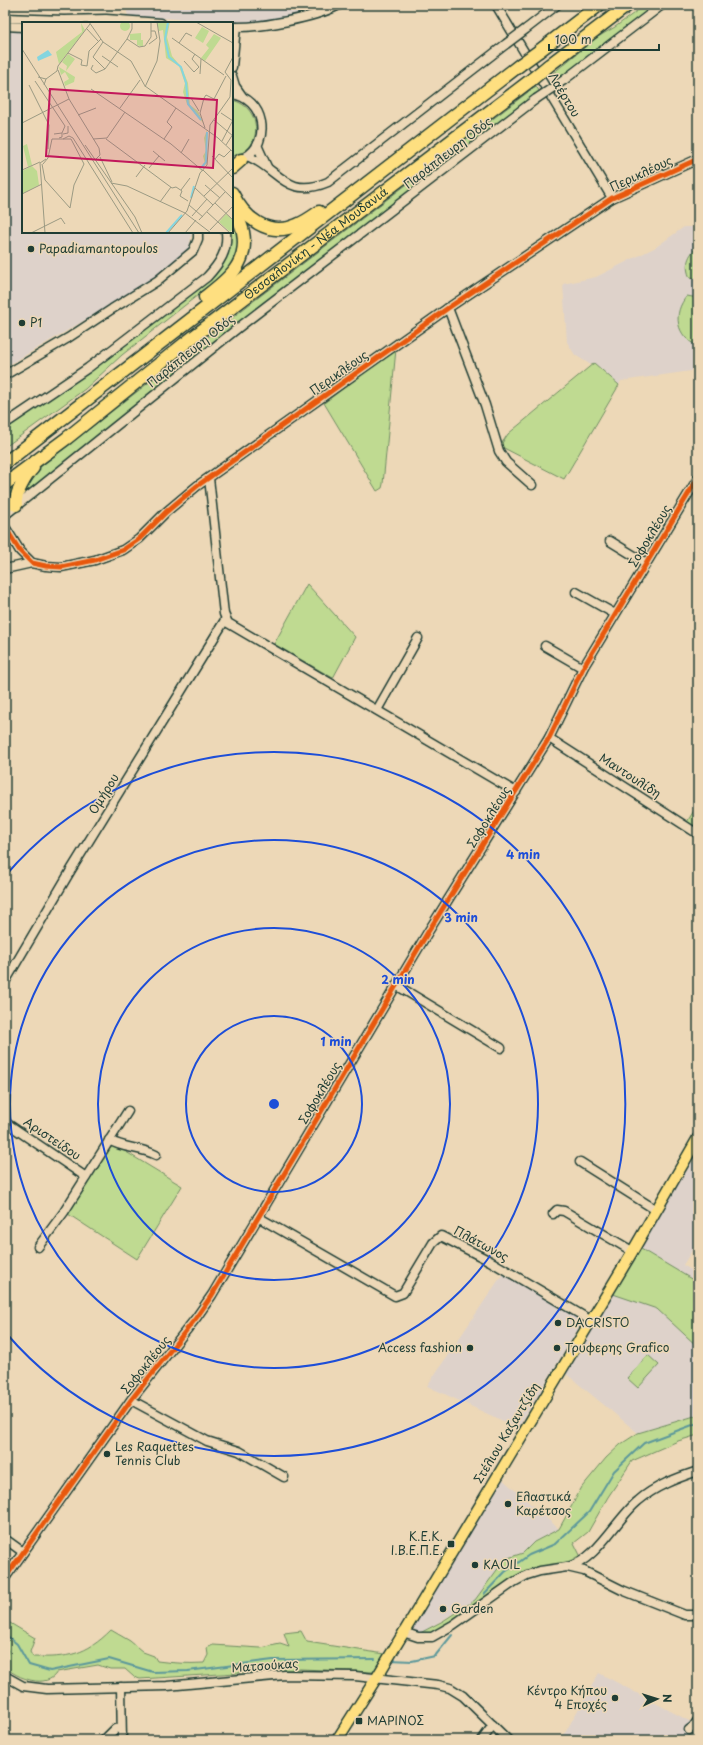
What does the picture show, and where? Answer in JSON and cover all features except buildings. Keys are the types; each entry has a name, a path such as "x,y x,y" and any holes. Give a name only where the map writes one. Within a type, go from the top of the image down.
{"highway":[{"name":"Θεσσαλονίκη - Νέα Μουδανιά","path":"5,463 599,5"},
{"name":"Θεσσαλονίκη - Νέα Μουδανιά","path":"5,484 67,438 184,344 628,5"},
{"path":"233,195 245,215 262,226 276,229 294,226 323,210 424,134 463,109"},
{"path":"233,167 240,159"},
{"path":"84,402 94,389 124,362 227,280 234,272 243,252 244,240 243,230 233,206"},
{"path":"16,505 16,499 26,475 67,438"}],"main road":[{"name":"Στέλιου Καζαντζίδη","path":"337,1740 377,1677 698,1138"}],"street":[{"path":"233,47 234,27 298,19 320,13 339,5"},
{"name":"Λαέρτου","path":"496,5 612,198"},
{"path":"233,79 235,86 243,97 255,107 262,122 261,134 257,145 240,159 269,170 281,180 296,186 311,187 328,182 557,5"},
{"name":"Παράπλευρη Οδός","path":"5,515 238,328 662,5"},
{"path":"5,18 64,20 106,19 136,22"},
{"path":"64,20 77,22"},
{"path":"5,26 22,27"},
{"path":"233,94 243,97"},
{"path":"257,145 269,170"},
{"name":"Περικλέους","path":"32,563 61,567 95,560 123,550 139,539 166,512 197,486 448,308 612,198 698,159"},
{"path":"5,375 68,338 157,282 193,251 198,239 198,233"},
{"path":"5,424 88,368 207,276 222,260 226,245 226,233"},
{"path":"448,308 486,405 499,451 506,462 532,485"},
{"path":"209,478 225,620 516,792"},
{"name":"Σοφοκλέους","path":"5,1578 131,1400 206,1305 434,921 549,738 583,668 698,478"},
{"path":"197,486 211,496"},
{"path":"5,527 20,551 32,563"},
{"path":"610,541 646,563"},
{"path":"5,569 32,563"},
{"path":"576,592 615,614"},
{"name":"Ομήρου","path":"5,982 67,876 225,620"},
{"path":"377,710 418,638"},
{"path":"545,646 583,668"},
{"name":"Μαντουλίδη","path":"549,738 698,834"},
{"path":"396,985 501,1048"},
{"path":"38,1247 64,1212 128,1111"},
{"name":"Αριστείδου","path":"5,1122 86,1177"},
{"path":"109,1140 116,1144 143,1149 156,1155"},
{"path":"580,1162 656,1210"},
{"path":"553,1214 557,1210 564,1211 632,1251"},
{"name":"Πλάτωνος","path":"258,1217 395,1296 403,1293 433,1243 441,1236 495,1264 590,1320"},
{"path":"131,1400 207,1441 239,1451 284,1477"},
{"path":"403,1632 418,1637 432,1637 453,1625 514,1582 527,1575 540,1571 576,1566 598,1547 641,1498 665,1484 698,1471"},
{"path":"5,1539 23,1552"},
{"path":"567,1567 584,1571 622,1590 685,1615 698,1615"},
{"name":"Ματσούκας","path":"5,1676 20,1685 34,1688 167,1686 285,1675 377,1677 450,1688 463,1696 508,1740"},
{"path":"121,1687 122,1740"},
{"path":"689,1730 693,1728 698,1720"},
{"path":"482,1740 493,1724"},
{"path":"104,1740 115,1729 121,1728"}],"shaded area":[{"path":"125,5 294,5 300,14 244,23 128,16"},
{"path":"5,32 22,32 22,233 192,233 189,248 155,279 5,367"},
{"path":"684,227 698,227 698,370 621,381 619,385 594,363 591,365 575,355 567,342 563,284 596,277 656,247"},
{"path":"692,1162 698,1164 698,1241 683,1265 698,1274 698,1415 638,1433 564,1372"},
{"path":"504,1272 584,1319 518,1428 427,1386"},
{"path":"501,1478 559,1529 534,1542 523,1553 505,1560 475,1600 420,1633 414,1630 413,1628"},
{"name":"Κέντρο Κήπου 4 Εποχές","path":"599,1673 693,1723 684,1740 561,1740"}],"green space":[{"path":"645,5 658,5 557,81 552,74 596,38 615,27"},
{"path":"536,86 541,94 21,498 30,475 251,303"},
{"path":"233,100 242,104 250,111 254,119 256,129 250,146 242,152 233,156"},
{"path":"233,217 238,236 238,248 227,272 122,355 85,389 5,447 5,429 132,340 213,277 227,256 230,233 233,233"},
{"path":"698,246 698,279 690,278 687,265 689,257"},
{"path":"687,296 698,298 698,346 685,337 679,324 679,310"},
{"path":"396,349 383,484 382,488 377,491 324,403"},
{"path":"594,363 619,385 564,479 500,446 508,434"},
{"path":"15,482 5,507 5,488"},
{"path":"307,584 355,637 333,678 274,644"},
{"path":"698,804 698,830 687,822"},
{"path":"113,1144 182,1186 137,1259 68,1214"},
{"path":"641,1249 698,1283 698,1347 657,1309 613,1294"},
{"path":"648,1355 659,1365 638,1388 627,1378"},
{"path":"698,1415 698,1435 678,1441 632,1461 608,1497 588,1532 574,1543 580,1555 565,1564 541,1567 430,1635 423,1635 420,1633 443,1621 475,1600 505,1559 523,1553 534,1542 559,1529 582,1487 606,1458 621,1444 638,1433"},
{"path":"5,1620 35,1638 30,1652 33,1657 56,1657 85,1650 111,1630 130,1641 143,1652 154,1656 157,1661 168,1662 204,1663 208,1655 207,1648 213,1645 261,1648 280,1644 289,1647 284,1633 301,1631 307,1642 385,1654 374,1672 301,1669 140,1679 134,1677 125,1669 110,1669 98,1665 57,1672 46,1680 39,1681 24,1678 5,1667 8,1650 5,1646"}],"waterway":[{"path":"484,1594 505,1572 529,1555 555,1544 589,1512 614,1471 644,1443 698,1423"},
{"path":"5,1634 17,1644 29,1665 50,1671 109,1659 153,1672 188,1671 273,1660 375,1659"},
{"path":"390,1660 412,1661 435,1656 452,1635"}],"cycle path":[{"path":"5,527 20,551 32,563 46,566 61,567 95,560 123,550 139,539 166,512 197,486 448,308 612,198 698,159"},
{"path":"5,1578 131,1400 196,1318 212,1295 428,932 549,738 583,668 698,478"}],"place":[{"name":"Papadiamantopoulos","path":"31,249"},
{"name":"P1","path":"22,323"},
{"name":"DACRISTO","path":"558,1323"},
{"name":"Access fashion","path":"470,1348"},
{"name":"Τρυφερης Grafico","path":"557,1348"},
{"name":"Les Raquettes Tennis Club","path":"107,1454"},
{"name":"Ελαστικά Καρέτσος","path":"508,1504"},
{"name":"Κ.Ε.Κ. Ι.Β.Ε.Π.Ε.","path":"451,1544"},
{"name":"KAOIL","path":"475,1565"},
{"name":"Garden","path":"443,1609"},
{"name":"Κέντρο Κήπου 4 Εποχές","path":"615,1698"},
{"name":"ΜΑΡΙΝΟΣ","path":"359,1721"}]}
